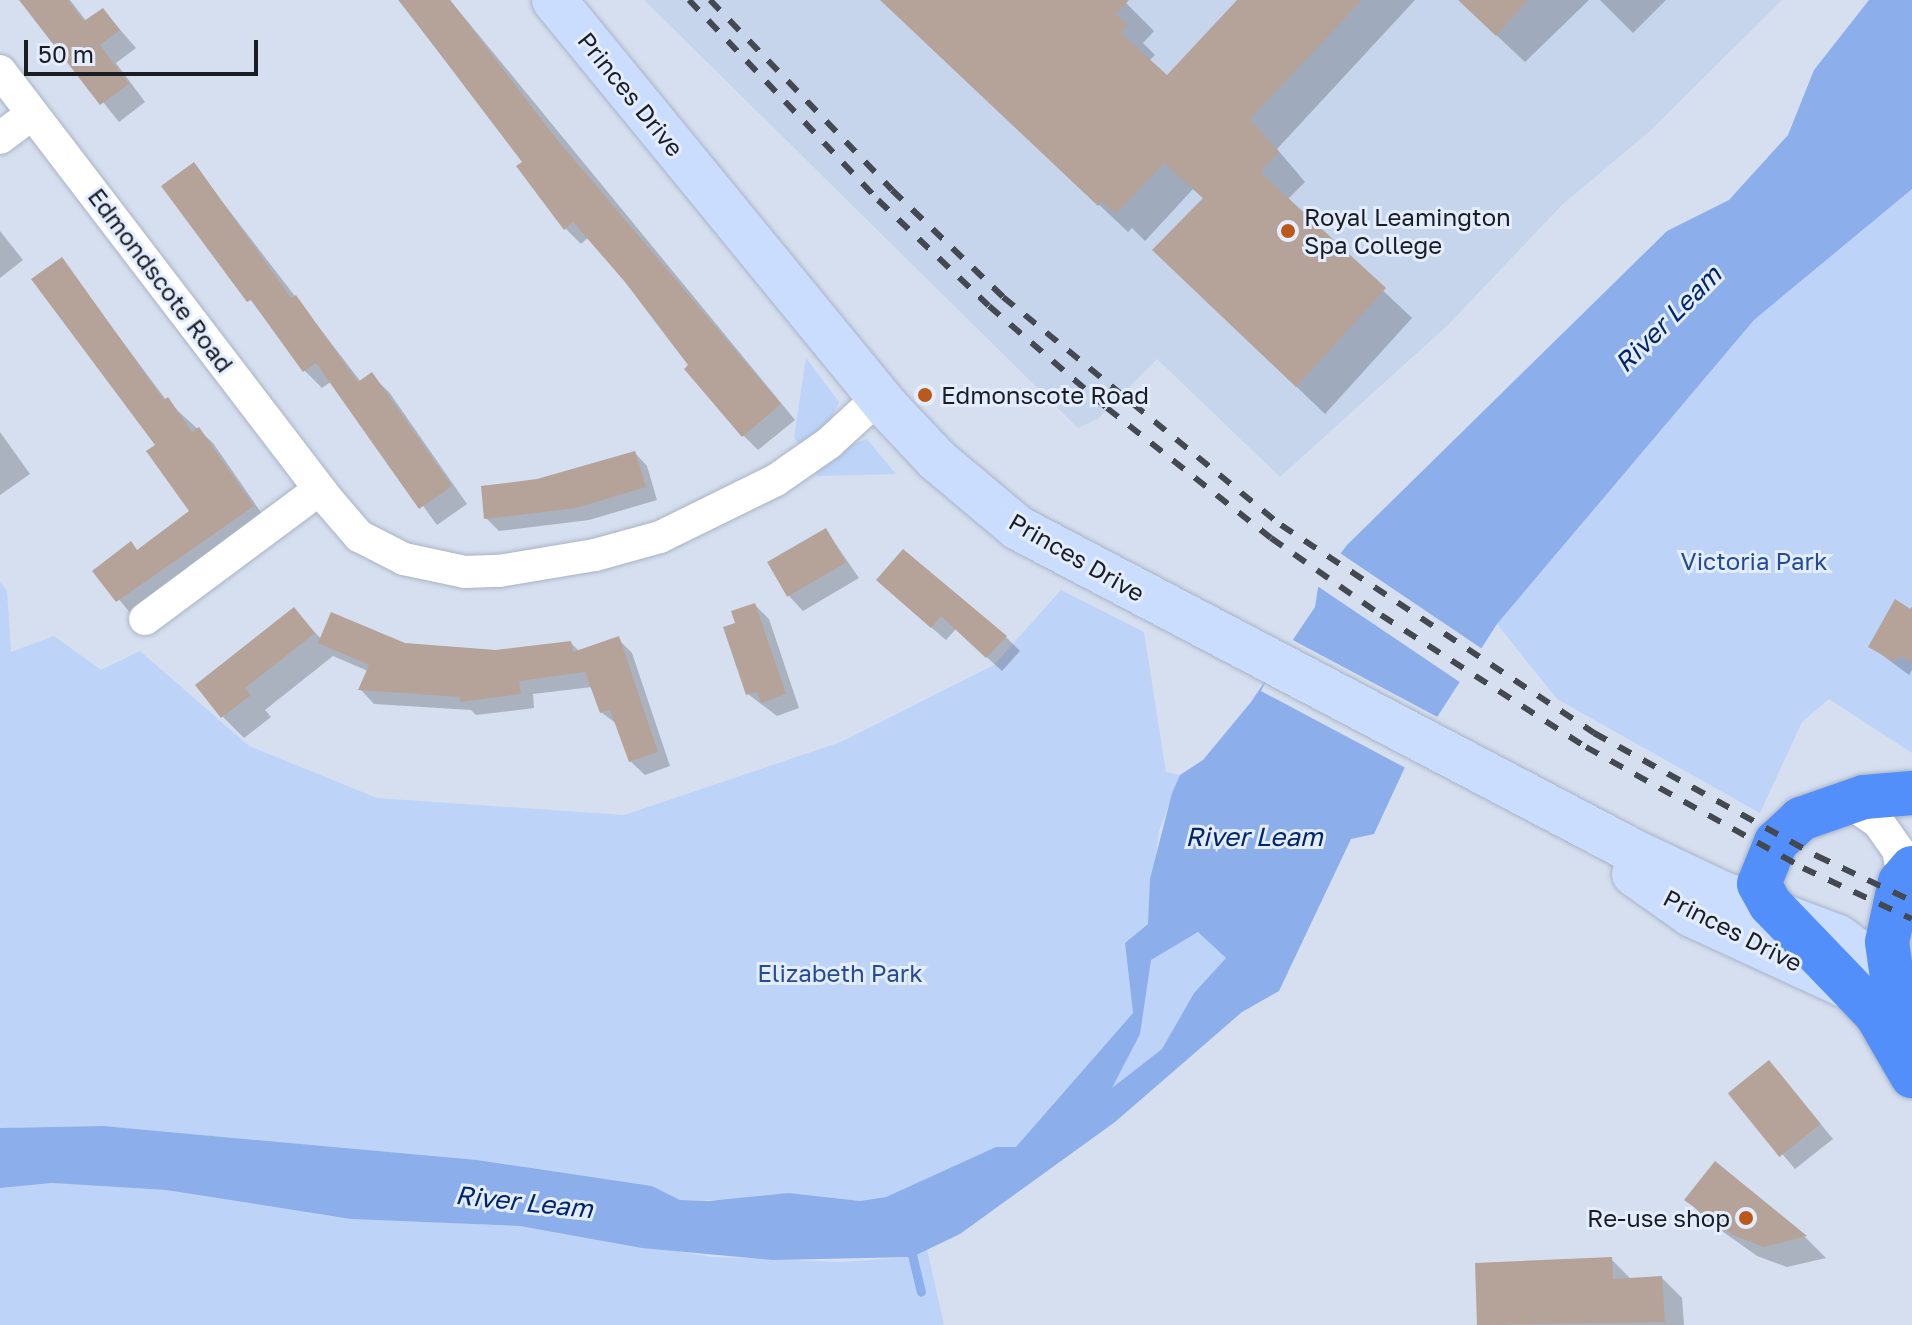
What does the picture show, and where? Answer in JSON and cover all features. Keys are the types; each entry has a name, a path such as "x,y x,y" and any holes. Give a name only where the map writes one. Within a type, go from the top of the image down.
{"highway":[{"path":"1764,901 1765,862 1786,831 1836,804 1912,793"},
{"path":"1872,983 1908,872"},
{"name":"Princes Drive","path":"1764,901 1872,983 1912,1021"},
{"name":"Princes Drive","path":"1872,983 1876,1014 1912,1076"}],"street":[{"name":"Princes Drive","path":"554,0 878,398 937,460 1018,528 1448,751 1587,827 1764,901"},
{"name":"Edmondscote Road","path":"0,71 319,490 359,536 404,559 465,572 548,564 660,537 709,517 829,443 878,398"},
{"path":"0,138 32,114"},
{"path":"145,619 319,490"},
{"path":"1836,804 1870,815 1888,832 1908,872"},
{"name":"Princes Drive","path":"1587,827 1646,885 1692,915 1872,983"}],"shaded area":[{"name":"Royal Leamington Spa College","path":"644,0 1782,0 1649,132 1562,205 1448,325 1280,477 1157,359 1099,418 1078,428"}],"green space":[{"name":"Victoria Park","path":"1912,189 1912,753 1829,699 1802,722 1760,813 1557,699 1497,624 1754,320"},
{"path":"806,358 839,402 829,423 800,445 794,438"},
{"path":"867,439 896,474 818,476 814,472 849,445"},
{"name":"Elizabeth Park","path":"0,582 7,591 11,652 54,636 101,670 140,651 249,746 377,798 624,815 841,742 994,665 1061,590 1144,632 1166,772 1180,775 1159,831 1148,924 1125,943 1133,1013 1016,1148 996,1147 886,1197 860,1201 789,1193 759,1200 680,1200 652,1186 477,1160 103,1126 0,1128"},
{"path":"1198,932 1226,958 1194,993 1162,1049 1110,1090 1126,1062 1151,960"},
{"path":"52,1183 166,1190 351,1219 520,1226 713,1257 841,1262 912,1257 927,1249 944,1325 0,1325 0,1188"}],"water":[{"name":"River Leam","path":"1869,0 1912,0 1912,189 1754,320 1497,624 1405,767 1374,834 1351,839 1279,991 1242,1012 1115,1122 960,1234 912,1257 773,1260 642,1248 520,1226 351,1219 166,1190 52,1183 0,1188 0,1128 103,1126 477,1160 652,1186 680,1200 709,1201 789,1193 860,1201 886,1197 996,1147 1016,1147 1133,1013 1125,943 1148,924 1150,879 1172,793 1180,775 1203,760 1251,702 1315,607 1319,582 1347,545 1667,231 1729,200 1788,135 1814,70","holes":["1198,932 1226,958 1194,993 1162,1049 1112,1088 1140,1034 1151,960"]}],"pier":[{"path":"1337,551 1485,651 1462,684 1315,584"},
{"path":"1289,638 1442,719 1414,772 1261,691"}],"building":[{"path":"19,0 68,0 84,21 103,8 120,30 100,45 129,84 100,105"},
{"path":"399,0 450,0 555,137 781,404 742,437 684,369 688,365 625,282 573,222 564,230 516,166 522,162"},
{"path":"880,0 1129,0 1116,14 1128,25 1121,33 1167,75 1237,0 1362,0 1250,119 1279,152 1260,172 1386,288 1296,387 1152,250 1203,198 1164,163 1116,214 1102,202 1098,206"},
{"path":"1458,0 1528,0 1496,36"},
{"path":"194,162 291,298 296,295 358,382 372,372 452,486 419,509 316,363 303,372 251,300 247,302 161,186"},
{"path":"62,257 164,400 168,397 192,432 199,427 254,506 116,602 92,571 131,541 137,550 189,511 146,451 155,445 31,279"},
{"path":"635,451 646,487 576,508 484,519 481,486 537,479"},
{"path":"826,528 846,563 787,597 767,562"},
{"path":"903,549 1007,636 986,658 941,616 931,628 876,580"},
{"path":"1895,599 1912,610 1912,662 1898,656 1895,662 1868,647"},
{"path":"755,603 786,694 761,703 757,692 746,695 723,627 735,623 731,611"},
{"path":"294,607 315,633 245,688 251,695 221,718 195,685"},
{"path":"331,612 405,643 496,650 571,641 573,652 619,636 658,752 629,762 610,710 600,713 585,672 519,681 521,694 460,702 460,697 358,690 369,665 318,643"},
{"path":"1769,1060 1821,1124 1779,1157 1728,1093"},
{"name":"Re-use shop","path":"1715,1161 1807,1236 1764,1247 1733,1235 1684,1200"},
{"path":"1612,1257 1613,1279 1662,1276 1665,1322 1477,1325 1475,1263"}],"waterway":[{"path":"910,1246 921,1292"}],"railway":[{"path":"689,0 878,200 989,306 1107,408 1271,538 1381,615 1586,747 1803,868 1912,919"},
{"path":"710,0 892,190 1003,297 1281,525 1594,733 1817,856 1912,901"}],"place":[{"name":"Royal Leamington Spa College","path":"1288,231"},
{"name":"Edmonscote Road","path":"925,395"},
{"name":"Re-use shop","path":"1746,1218"}]}
